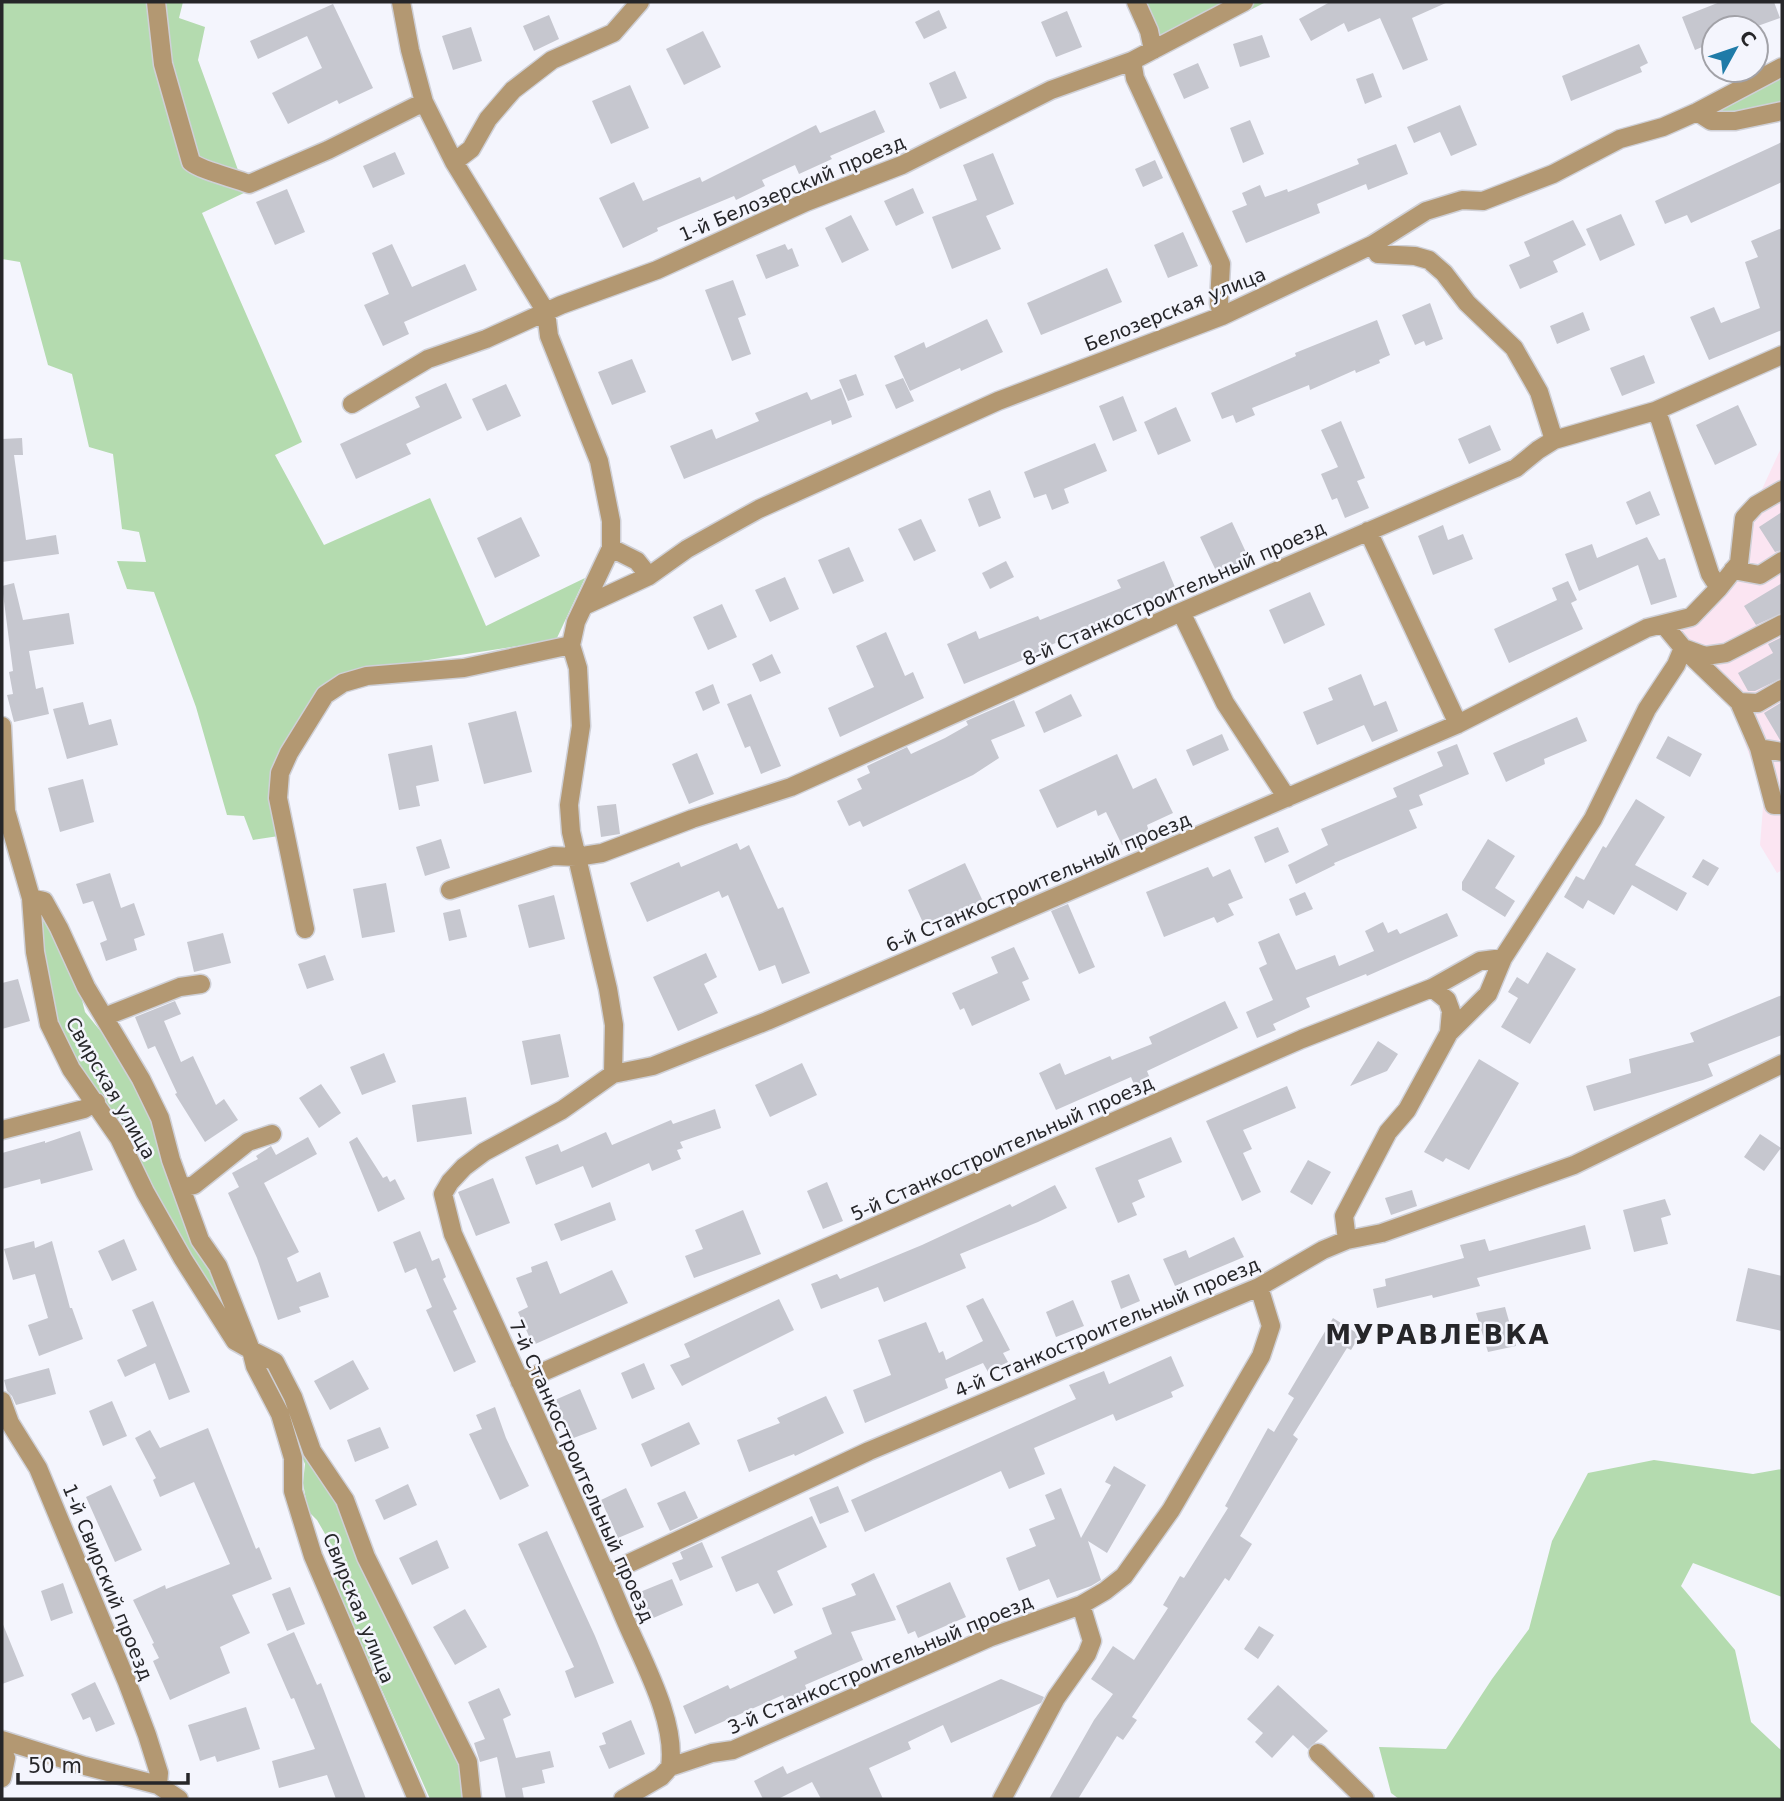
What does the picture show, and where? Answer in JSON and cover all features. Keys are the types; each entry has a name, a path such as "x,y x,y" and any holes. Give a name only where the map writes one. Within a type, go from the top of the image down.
{"street":[{"path":"156,2 163,64 191,162 198,168 249,184 328,150 424,102"},
{"path":"401,2 424,102 454,162 546,312 549,336 599,461 611,521 611,548 576,622 571,645 578,668 581,726 569,806 576,857 614,1025 613,1074"},
{"path":"454,162 471,149 488,119 513,90 552,60 613,33 640,2"},
{"path":"1136,2 1149,31 1153,50"},
{"name":"1-й Белозерский проезд","path":"352,404 428,359 486,339 561,305 657,270 806,202 902,164 1051,90 1132,61 1244,2"},
{"path":"1132,61 1135,78 1221,264 1219,303 1222,316"},
{"name":"Белозерская улица","path":"586,604 649,576 687,548 759,509 998,401 1222,316 1372,246 1426,211 1462,200 1483,201 1553,174 1620,139 1663,127 1698,113 1782,66"},
{"path":"1698,113 1711,121 1723,121 1768,116 1782,111"},
{"path":"1372,246 1378,254 1415,256 1429,260 1444,273 1466,303 1514,348 1539,392 1554,440"},
{"name":"8-й Станкостроительный проезд","path":"450,890 553,856 576,857 602,853 692,819 791,788 1181,611 1516,468 1554,440 1655,411 1782,355"},
{"path":"1655,411 1710,574 1720,588"},
{"path":"1782,490 1756,505 1744,518 1739,562 1733,570 1760,575 1782,561"},
{"path":"1368,531 1458,724"},
{"path":"611,548 636,561 649,576"},
{"name":"6-й Станкостроительный проезд","path":"443,1194 464,1167 484,1152 562,1110 613,1074 653,1066 767,1021 1458,724 1647,628 1691,617 1720,588 1733,570"},
{"path":"1181,611 1225,704 1287,798"},
{"path":"1683,648 1705,656 1726,653 1782,624"},
{"path":"1664,625 1683,648 1739,702 1759,748 1774,805 1782,805"},
{"path":"305,929 278,798 280,773 289,753 325,695 343,683 367,676 464,668 571,645"},
{"path":"1347,1240 1344,1216 1388,1132 1406,1110 1449,1033 1488,994 1503,958 1593,819 1647,709 1676,665 1683,648"},
{"path":"1739,702 1758,703 1782,689"},
{"name":"Свирская улица","path":"2,726 4,810 31,898 35,953 49,1024 71,1069 120,1138 145,1192 183,1259 235,1340 251,1350"},
{"path":"1759,748 1782,752"},
{"name":"Свирская улица","path":"31,898 44,901 86,987 141,1079 160,1118 171,1160 200,1240 218,1266 255,1366 280,1414 293,1458 293,1491 313,1556 417,1799"},
{"name":"5-й Станкостроительный проезд","path":"520,1382 1302,1039 1432,988 1480,961 1503,958"},
{"path":"104,1017 180,986 201,984"},
{"path":"1432,988 1447,1000 1451,1011 1449,1033"},
{"name":"4-й Станкостроительный проезд","path":"606,1574 869,1451 1259,1287 1323,1250 1347,1240 1382,1233 1574,1165 1778,1070"},
{"path":"2,1130 85,1109 96,1102"},
{"path":"181,1188 194,1185 248,1142 272,1134"},
{"name":"7-й Станкостроительный проезд","path":"443,1194 453,1234 606,1574 660,1703 673,1751 670,1767"},
{"name":"3-й Станкостроительный проезд","path":"623,1799 661,1777 670,1767 712,1753 733,1750 991,1637 1081,1605 1124,1576 1171,1510 1261,1356 1271,1326 1259,1287"},
{"path":"251,1350 275,1362 293,1397 312,1451 345,1500 366,1557 468,1762 472,1799"},
{"name":"1-й Свирский проезд","path":"2,1401 10,1423 38,1468 127,1682 148,1735 159,1773 158,1785"},
{"path":"293,1458 312,1451"},
{"path":"1002,1799 1056,1698 1087,1654 1092,1642 1081,1605"},
{"path":"2,1740 158,1785 180,1799"},
{"path":"2,1751 6,1758 2,1778"},
{"path":"1318,1753 1365,1799"}],"shaded area":[{"path":"1782,446 1782,870 1777,873 1760,845 1764,795 1730,703 1676,629 1727,565"}],"green space":[{"path":"2,2 183,2 179,18 205,27 198,60 246,192 202,213 302,442 275,455 324,545 430,498 486,626 585,578 556,640 396,665 399,681 357,686 339,695 313,726 288,769 287,810 292,834 253,840 244,816 227,815 196,707 154,592 127,589 117,561 146,562 139,532 122,529 113,454 89,447 72,374 48,365 20,262 2,259"},
{"path":"1127,2 1266,2 1155,58 1143,40"},
{"path":"1782,61 1782,103 1716,114 1712,98 1738,84 1770,84 1770,67"},
{"path":"41,914 52,929 79,988 85,1012 107,1039 135,1084 152,1119 189,1235 207,1265 235,1331 57,1028 44,958"},
{"path":"263,1365 279,1376 461,1766 468,1799 430,1799 335,1584 332,1546 317,1520 308,1511 303,1483 305,1464"},
{"path":"1654,1460 1753,1474 1782,1469 1782,1597 1693,1563 1681,1586 1735,1650 1751,1722 1782,1751 1782,1799 1399,1799 1391,1793 1379,1747 1446,1749 1529,1629 1552,1541 1588,1473"}],"building":[{"path":"1330,2 1448,2 1412,18 1428,60 1403,70 1380,18 1348,32 1344,23 1311,41 1299,19"},
{"path":"1720,2 1774,2 1780,18 1770,22 1770,14 1700,14 1700,48 1695,50 1682,17"},
{"path":"333,4 373,88 339,104 337,100 288,124 272,93 322,68 307,36 258,59 250,41"},
{"path":"939,10 947,28 924,39 915,22"},
{"path":"1067,11 1082,47 1056,57 1041,22"},
{"path":"549,15 559,39 534,51 523,26"},
{"path":"471,27 482,61 453,70 442,36"},
{"path":"703,31 721,67 684,85 666,49"},
{"path":"1262,35 1270,57 1240,67 1233,44"},
{"path":"1639,44 1648,63 1640,67 1642,72 1571,101 1562,76"},
{"path":"1198,63 1209,88 1184,99 1173,74"},
{"path":"955,71 967,98 940,109 929,83"},
{"path":"1373,73 1382,97 1365,104 1356,79"},
{"path":"630,85 649,128 611,144 592,101"},
{"path":"1460,105 1477,145 1451,156 1440,132 1414,143 1407,127"},
{"path":"875,110 885,132 830,156 832,159 799,174 795,165 762,180 765,186 736,200 734,196 657,228 658,231 623,248 599,198 634,182 643,201 700,177 702,182 816,125 820,133"},
{"path":"1250,120 1264,154 1243,163 1230,128"},
{"path":"1782,142 1782,182 1691,223 1687,215 1665,224 1655,201"},
{"path":"1396,144 1408,174 1368,190 1366,184 1317,204 1320,213 1246,243 1232,211 1247,205 1242,193 1260,185 1265,197 1287,189 1288,192 1359,164 1357,159"},
{"path":"395,152 405,174 373,188 363,166"},
{"path":"993,153 1014,204 986,216 1001,249 952,269 932,217 977,200 963,165"},
{"path":"1155,160 1163,178 1143,187 1135,169"},
{"path":"913,188 924,213 896,226 884,201"},
{"path":"287,189 305,232 275,245 256,202"},
{"path":"1621,214 1635,245 1600,261 1586,229"},
{"path":"851,215 869,250 842,263 825,228"},
{"path":"1573,220 1586,245 1553,261 1558,272 1520,289 1509,265 1530,256 1524,242"},
{"path":"1782,228 1782,330 1709,360 1690,317 1714,307 1721,323 1760,308 1745,262 1758,257 1751,241"},
{"path":"1183,232 1198,266 1168,278 1154,245"},
{"path":"392,244 412,287 465,264 477,290 404,322 409,334 383,346 364,305 389,294 372,253"},
{"path":"785,244 788,250 792,248 799,266 766,279 756,255"},
{"path":"1107,268 1122,302 1041,335 1027,303"},
{"path":"733,280 746,315 738,318 751,354 732,361 705,290"},
{"path":"1430,303 1443,339 1426,346 1424,341 1415,345 1402,315"},
{"path":"1583,312 1590,330 1557,344 1550,326"},
{"path":"987,319 1003,352 910,391 894,356 924,342 926,348"},
{"path":"1377,320 1390,355 1379,360 1380,363 1356,373 1355,370 1310,390 1309,385 1252,408 1255,415 1236,423 1233,415 1222,419 1211,393 1296,356 1295,353"},
{"path":"1644,355 1655,383 1622,396 1610,368"},
{"path":"632,359 646,392 612,405 598,372"},
{"path":"856,374 864,395 848,401 839,380"},
{"path":"903,378 914,401 896,409 885,385"},
{"path":"446,383 462,418 406,444 411,454 356,479 340,444 420,407 415,397"},
{"path":"506,384 521,416 487,431 472,399"},
{"path":"841,388 852,417 832,425 831,420 684,479 670,446 712,429 716,439 759,421 755,413 807,392 811,400"},
{"path":"1123,396 1137,431 1113,441 1099,406"},
{"path":"1738,405 1757,445 1715,465 1696,425"},
{"path":"1176,407 1191,441 1158,455 1144,422"},
{"path":"1341,421 1365,478 1357,481 1369,508 1345,518 1337,498 1332,500 1321,474 1338,467 1321,430"},
{"path":"1490,425 1501,450 1469,464 1458,439"},
{"path":"22,438 23,455 14,455 26,540 56,535 59,554 2,562 2,439"},
{"path":"1095,443 1107,471 1064,489 1069,503 1052,510 1046,494 1034,498 1024,472"},
{"path":"990,490 1001,518 979,527 968,499"},
{"path":"1650,491 1660,515 1636,525 1626,502"},
{"path":"1782,512 1782,550 1775,552 1759,527"},
{"path":"521,517 540,556 495,578 477,538"},
{"path":"921,519 936,551 914,561 898,529"},
{"path":"1232,522 1250,561 1218,575 1200,537"},
{"path":"1443,525 1448,540 1463,534 1473,559 1433,575 1418,536"},
{"path":"1647,537 1659,560 1665,558 1677,597 1651,605 1638,565 1579,591 1565,554 1592,544 1597,558"},
{"path":"849,547 864,581 833,594 818,560"},
{"path":"1006,561 1014,577 990,589 982,573"},
{"path":"1164,561 1177,592 964,684 947,644 976,631 979,639 1038,616 1040,620 1121,588 1117,580"},
{"path":"785,577 799,609 770,622 755,590"},
{"path":"1568,581 1577,600 1571,603 1583,629 1509,663 1494,629 1557,600 1552,588"},
{"path":"14,583 23,620 69,613 74,644 29,651 36,689 43,687 49,714 14,722 7,695 13,694 9,672 13,671 2,586"},
{"path":"1782,583 1782,613 1756,625 1744,606"},
{"path":"1310,592 1325,625 1284,644 1269,610"},
{"path":"722,604 737,637 708,650 693,617"},
{"path":"886,632 905,676 913,672 924,698 840,737 828,708 874,687 856,646"},
{"path":"1782,637 1782,678 1755,691 1748,691 1738,673 1773,653 1768,644"},
{"path":"772,654 781,673 760,682 752,664"},
{"path":"1361,674 1374,706 1386,701 1398,731 1372,742 1364,725 1317,745 1303,712 1333,700 1328,688"},
{"path":"713,684 720,703 703,711 695,692"},
{"path":"751,694 781,766 761,774 750,746 745,748 727,704"},
{"path":"1071,694 1082,716 1044,733 1035,712"},
{"path":"1014,700 1025,726 991,740 999,758 973,775 863,827 860,821 849,826 837,801 862,789 857,779 870,773 867,766 907,747 911,754 968,725 966,721"},
{"path":"83,702 89,725 111,719 118,745 67,759 53,709"},
{"path":"1782,702 1782,740 1780,740 1764,713"},
{"path":"516,711 532,772 484,784 468,723"},
{"path":"1577,717 1587,741 1544,759 1545,764 1506,782 1493,753"},
{"path":"1222,734 1229,750 1193,766 1186,750"},
{"path":"1668,736 1702,754 1690,777 1656,758"},
{"path":"1457,744 1469,774 1419,795 1423,805 1409,810 1417,828 1334,863 1335,865 1296,884 1288,865 1328,845 1321,829 1397,797 1393,788 1443,766 1437,752"},
{"path":"432,745 439,781 416,786 420,806 399,810 388,754"},
{"path":"697,753 714,794 689,804 672,764"},
{"path":"1117,754 1133,789 1156,778 1173,813 1147,825 1149,832 1122,845 1106,812 1098,816 1096,810 1057,828 1039,790"},
{"path":"83,779 94,822 60,832 48,788"},
{"path":"1636,799 1665,817 1635,865 1687,893 1677,911 1632,885 1614,915 1588,900 1583,909 1564,897 1576,876 1584,880 1603,846 1606,848"},
{"path":"616,804 620,834 601,837 597,806"},
{"path":"1278,827 1289,852 1265,863 1254,837"},
{"path":"441,839 450,868 425,876 416,847"},
{"path":"1488,839 1515,856 1495,888 1515,901 1505,917 1462,890 1462,882"},
{"path":"737,843 740,850 749,845 778,909 783,907 810,973 782,984 775,965 759,971 728,895 722,898 719,891 647,922 630,883 679,862 681,867"},
{"path":"1703,859 1719,868 1708,886 1692,877"},
{"path":"965,863 987,910 969,918 965,909 925,927 908,890"},
{"path":"1208,867 1213,877 1230,869 1243,898 1228,904 1234,915 1217,923 1214,917 1164,937 1146,892"},
{"path":"110,873 121,908 134,903 145,935 134,939 137,950 106,961 100,943 107,940 93,901 83,904 76,884"},
{"path":"386,883 395,932 362,938 353,889"},
{"path":"1305,892 1313,909 1296,916 1289,899"},
{"path":"554,895 565,939 529,948 518,905"},
{"path":"1068,904 1095,967 1079,974 1051,911"},
{"path":"460,909 467,937 449,941 443,913"},
{"path":"1447,913 1458,936 1367,976 1366,974 1306,998 1310,1007 1273,1024 1276,1030 1257,1038 1246,1012 1273,1000 1259,968 1267,964 1258,942 1279,933 1296,970 1335,955 1339,966 1374,951 1365,931 1383,922 1388,933 1397,929 1400,934"},
{"path":"223,933 231,963 194,972 187,942"},
{"path":"1014,947 1029,979 1022,982 1030,1000 972,1026 964,1008 960,1010 952,993 998,973 991,957"},
{"path":"1547,952 1576,969 1530,1044 1501,1027 1518,998 1508,992 1517,977 1528,984"},
{"path":"706,953 717,977 704,984 718,1013 678,1031 653,977"},
{"path":"325,955 334,980 307,989 298,964"},
{"path":"18,979 30,1021 2,1029 2,983"},
{"path":"1782,995 1782,1035 1708,1064 1713,1076 1594,1111 1586,1086 1631,1073 1629,1059 1694,1042 1690,1033"},
{"path":"175,1001 181,1014 164,1021 181,1062 193,1056 216,1105 224,1099 238,1120 205,1142 175,1094 177,1093 155,1046 148,1049 135,1017"},
{"path":"1225,1001 1238,1028 1147,1071 1153,1086 1137,1092 1131,1077 1056,1110 1039,1073 1060,1063 1065,1075 1110,1056 1112,1060 1152,1044 1149,1037"},
{"path":"560,1034 569,1077 531,1085 522,1041"},
{"path":"1378,1041 1398,1054 1387,1071 1350,1086"},
{"path":"384,1053 396,1082 362,1095 350,1067"},
{"path":"1479,1059 1519,1083 1469,1170 1446,1158 1443,1162 1424,1152"},
{"path":"802,1063 817,1095 770,1117 755,1085"},
{"path":"321,1084 341,1113 319,1128 299,1098"},
{"path":"1287,1086 1296,1108 1243,1130 1252,1149 1243,1153 1261,1192 1242,1201 1206,1121"},
{"path":"466,1097 472,1134 417,1142 412,1105"},
{"path":"715,1109 721,1128 680,1142 683,1148 677,1150 681,1159 652,1171 649,1163 592,1188 583,1166 536,1185 525,1157 558,1144 561,1152 606,1132 612,1145 671,1120 673,1124"},
{"path":"80,1131 93,1170 41,1184 40,1179 2,1189 2,1153"},
{"path":"1760,1134 1781,1148 1764,1171 1744,1157"},
{"path":"308,1137 317,1154 264,1183 299,1252 287,1258 297,1282 320,1272 329,1297 299,1307 301,1312 278,1320 257,1258 228,1193 239,1187 232,1173 258,1159 256,1156 271,1146 276,1155"},
{"path":"357,1137 383,1178 387,1176 390,1182 395,1179 405,1199 378,1212 349,1142"},
{"path":"1171,1137 1182,1162 1138,1180 1145,1197 1132,1203 1137,1215 1118,1223 1095,1168"},
{"path":"1308,1160 1331,1172 1312,1205 1290,1192"},
{"path":"493,1178 510,1223 476,1236 458,1192"},
{"path":"827,1182 843,1221 823,1229 807,1191"},
{"path":"1055,1185 1067,1208 960,1254 966,1268 884,1302 878,1287 821,1309 811,1284 837,1274 840,1279 1010,1204 1012,1207"},
{"path":"1412,1190 1417,1206 1391,1215 1385,1198"},
{"path":"1665,1199 1671,1215 1661,1218 1668,1244 1634,1252 1623,1210"},
{"path":"610,1202 616,1220 561,1241 554,1224"},
{"path":"743,1210 761,1254 694,1278 685,1256 703,1249 695,1230"},
{"path":"1585,1225 1591,1249 1477,1278 1480,1286 1377,1308 1373,1289 1386,1286 1385,1279 1464,1258 1460,1245 1485,1239 1489,1251"},
{"path":"420,1231 432,1261 439,1258 446,1277 443,1279 457,1309 453,1311 476,1362 454,1372 426,1310 432,1307 416,1268 405,1273 393,1242"},
{"path":"1234,1237 1244,1257 1175,1286 1163,1259 1186,1250 1189,1258"},
{"path":"124,1239 137,1270 112,1281 98,1251"},
{"path":"34,1241 35,1248 52,1241 70,1308 83,1339 39,1356 28,1325 48,1318 35,1274 13,1280 4,1249"},
{"path":"547,1261 560,1294 612,1270 628,1303 533,1345 518,1312 528,1307 516,1278 532,1272 531,1267"},
{"path":"1748,1268 1782,1276 1782,1331 1736,1321"},
{"path":"1129,1274 1140,1301 1121,1309 1111,1281"},
{"path":"983,1298 1010,1350 1003,1353 1008,1362 988,1372 983,1363 945,1379 948,1388 865,1423 853,1390 891,1375 878,1340 926,1322 939,1353 943,1351 946,1360 983,1341 966,1306"},
{"path":"779,1299 794,1330 682,1386 670,1365 690,1357 684,1344"},
{"path":"1073,1300 1084,1326 1056,1337 1046,1312"},
{"path":"153,1301 190,1392 169,1400 155,1363 125,1377 117,1360 147,1346 132,1310"},
{"path":"1505,1307 1516,1346 1488,1352 1476,1313"},
{"path":"1333,1318 1360,1335 1351,1350 1347,1348 1293,1435 1298,1439 1240,1536 1252,1544 1229,1581 1225,1578 1132,1717 1137,1720 1123,1740 1117,1736 1078,1799 1049,1799 1094,1720 1113,1694 1091,1679 1113,1646 1134,1660 1168,1608 1163,1605 1180,1576 1184,1578 1228,1508 1225,1506 1268,1428 1274,1432 1294,1398 1288,1394"},
{"path":"1171,1356 1184,1386 1171,1392 1173,1397 1116,1421 1113,1414 1034,1448 1045,1474 1009,1489 1001,1471 865,1532 851,1500 1076,1399 1069,1385 1104,1371 1109,1384"},
{"path":"353,1360 369,1389 330,1410 314,1381"},
{"path":"644,1363 655,1389 632,1399 621,1373"},
{"path":"49,1368 56,1394 16,1405 4,1380"},
{"path":"580,1389 597,1429 571,1439 555,1400"},
{"path":"826,1396 844,1433 795,1456 794,1454 749,1472 737,1440 780,1423 777,1418"},
{"path":"112,1401 127,1436 103,1446 89,1411"},
{"path":"495,1407 506,1438 529,1486 500,1500 469,1434 482,1429 476,1415"},
{"path":"689,1422 700,1444 651,1467 641,1444"},
{"path":"380,1427 389,1448 355,1462 347,1440"},
{"path":"208,1428 256,1549 259,1547 272,1579 232,1595 250,1633 220,1647 230,1673 170,1700 153,1661 159,1658 152,1644 154,1643 133,1600 165,1585 166,1589 230,1564 194,1482 160,1497 153,1480 156,1478 135,1438 150,1430 160,1448"},
{"path":"1114,1466 1146,1485 1107,1553 1088,1541 1101,1580 1057,1598 1049,1579 1019,1591 1006,1558 1036,1546 1029,1529 1055,1519 1045,1495 1061,1488 1081,1538 1111,1485 1105,1482"},
{"path":"408,1484 417,1505 384,1520 375,1500"},
{"path":"111,1485 142,1550 115,1562 86,1497"},
{"path":"838,1486 849,1512 820,1524 809,1498"},
{"path":"626,1488 644,1527 618,1538 601,1500"},
{"path":"685,1491 698,1518 670,1531 657,1503"},
{"path":"812,1516 827,1547 777,1571 793,1605 774,1614 758,1583 736,1592 721,1557"},
{"path":"547,1531 614,1683 575,1698 565,1671 574,1667 518,1544"},
{"path":"437,1540 449,1568 412,1585 399,1558"},
{"path":"702,1542 713,1567 680,1581 672,1563 683,1559 680,1552"},
{"path":"874,1573 896,1620 851,1632 863,1660 805,1685 809,1695 787,1705 783,1695 695,1734 683,1706 728,1685 730,1689 797,1658 794,1651 832,1634 822,1608 856,1595 851,1584"},
{"path":"672,1579 683,1605 651,1619 640,1592"},
{"path":"950,1582 966,1617 918,1638 915,1631 908,1634 896,1606"},
{"path":"63,1583 73,1613 51,1621 41,1591"},
{"path":"290,1587 305,1624 287,1631 272,1594"},
{"path":"465,1609 487,1647 455,1665 433,1627"},
{"path":"2,1622 24,1676 2,1684"},
{"path":"1259,1626 1274,1635 1258,1659 1244,1649"},
{"path":"294,1632 317,1685 321,1683 366,1799 336,1799 327,1775 279,1788 272,1761 315,1749 294,1698 291,1699 267,1644"},
{"path":"1001,1679 1044,1697 1041,1703 951,1743 943,1725 908,1742 911,1749 869,1768 883,1799 821,1799 812,1782 778,1799 763,1799 754,1781 783,1766 787,1774"},
{"path":"95,1682 115,1724 96,1732 90,1717 83,1720 71,1694"},
{"path":"1278,1685 1328,1731 1308,1749 1293,1735 1272,1758 1255,1742 1263,1733 1247,1719"},
{"path":"499,1688 511,1715 503,1719 516,1758 550,1751 554,1767 542,1770 545,1783 522,1788 524,1799 506,1799 497,1757 480,1762 474,1743 485,1739 468,1702"},
{"path":"246,1707 260,1749 217,1762 215,1756 200,1761 188,1725"},
{"path":"631,1720 645,1754 609,1769 599,1746 606,1744 602,1733"}],"district":[{"name":"МУРАВЛЕВКА","path":"1438,1335"}]}
